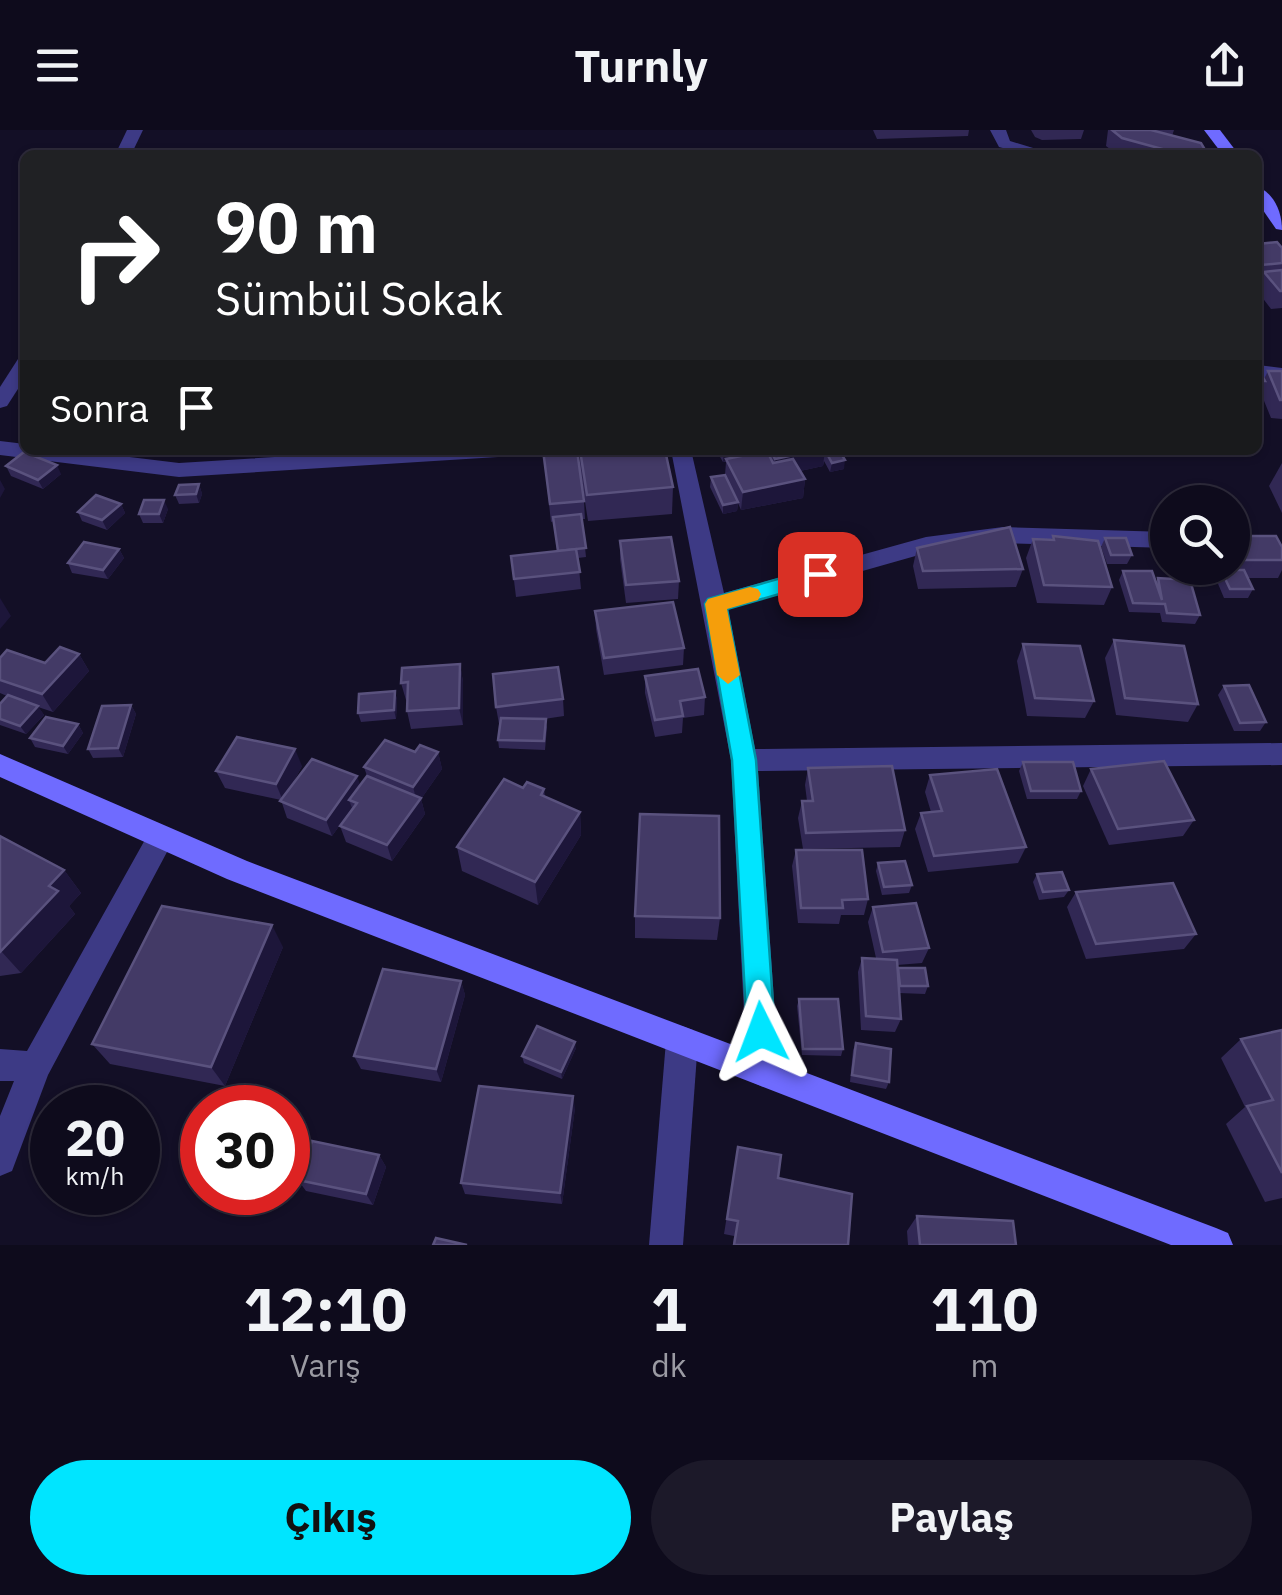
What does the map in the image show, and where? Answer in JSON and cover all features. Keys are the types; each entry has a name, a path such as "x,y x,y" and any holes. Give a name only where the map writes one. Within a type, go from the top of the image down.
{"street":[{"path":"998,130 1004,144 1028,150"},
{"path":"1264,208 1282,225"},
{"path":"0,402 14,372"},
{"path":"57,455 178,470 418,455"},
{"path":"681,455 716,604 744,760 763,1072"},
{"path":"716,604 926,545 1003,535 1150,539"},
{"path":"744,760 1282,754"},
{"path":"0,765 256,877 1216,1245"},
{"path":"0,1159 36,1067 161,837"},
{"path":"666,1245 682,1041"},
{"path":"0,1065 36,1067"}],"building":[{"path":"1112,130 1151,130 1201,143 1205,150 1166,150 1122,138"},
{"path":"1277,242 1282,248 1282,263 1262,265 1262,244"},
{"path":"1282,270 1282,291 1280,291 1264,272"},
{"path":"1268,371 1282,371 1282,400 1280,400"},
{"path":"20,455 32,455 57,465 38,480 6,466"},
{"path":"544,455 578,455 584,501 550,504"},
{"path":"581,455 666,455 673,487 587,495"},
{"path":"769,455 773,463 793,459 805,479 743,492 726,459"},
{"path":"828,455 842,455 845,460 832,463"},
{"path":"725,475 738,502 723,505 711,477"},
{"path":"199,484 196,494 175,495 179,485"},
{"path":"96,495 121,504 102,520 78,512"},
{"path":"144,500 164,500 159,514 139,514"},
{"path":"581,514 586,548 558,551 553,517"},
{"path":"1010,527 1023,569 923,571 917,548"},
{"path":"1053,536 1098,541 1112,587 1044,585 1033,539 1054,540"},
{"path":"1250,536 1276,536 1282,547 1282,560 1250,560"},
{"path":"671,537 679,581 626,585 620,541"},
{"path":"1105,538 1126,538 1132,555 1111,555"},
{"path":"84,542 119,549 103,570 68,563"},
{"path":"576,549 580,572 514,579 511,556"},
{"path":"1123,571 1150,571 1150,585 1157,585 1162,600 1159,585 1191,585 1200,615 1167,613 1165,604 1133,603"},
{"path":"1250,583 1253,589 1230,589 1228,585"},
{"path":"673,602 684,648 604,658 595,611"},
{"path":"1114,640 1184,646 1198,704 1125,698"},
{"path":"1023,644 1080,646 1094,701 1035,698"},
{"path":"60,647 79,654 42,694 0,680 0,658 7,650 45,663"},
{"path":"460,664 459,708 407,711 408,682 401,683 402,668"},
{"path":"558,667 563,699 496,707 493,674"},
{"path":"698,669 705,697 680,701 683,716 655,720 645,676"},
{"path":"1249,685 1266,722 1240,723 1224,686"},
{"path":"395,691 394,710 358,713 359,694"},
{"path":"8,695 38,706 20,726 0,719 0,704"},
{"path":"131,705 118,748 88,749 102,706"},
{"path":"46,717 78,724 63,746 30,738"},
{"path":"501,718 546,719 544,741 498,740"},
{"path":"237,737 295,749 276,784 216,771"},
{"path":"385,740 415,752 420,745 438,752 413,787 364,767"},
{"path":"312,759 357,776 326,820 280,801"},
{"path":"1164,761 1194,820 1118,829 1091,769"},
{"path":"1023,762 1073,762 1081,791 1031,791"},
{"path":"892,766 905,830 806,833 802,801 813,801 808,768"},
{"path":"997,769 1026,847 934,856 921,813 942,811 930,775"},
{"path":"367,776 421,798 387,845 340,826 357,803 349,800"},
{"path":"504,779 523,788 527,782 544,789 541,795 580,812 535,882 457,847"},
{"path":"640,814 719,816 720,918 635,916"},
{"path":"0,836 64,870 49,886 58,891 0,952"},
{"path":"796,850 862,850 868,899 842,900 843,908 801,908"},
{"path":"905,861 912,885 884,887 878,863"},
{"path":"1062,872 1069,890 1043,892 1037,874"},
{"path":"1173,883 1196,934 1096,944 1076,892"},
{"path":"916,903 929,948 883,952 873,907"},
{"path":"162,906 272,925 211,1067 92,1044"},
{"path":"862,958 897,960 901,1019 866,1016"},
{"path":"898,968 925,968 928,986 900,986"},
{"path":"383,969 461,981 436,1069 354,1056"},
{"path":"799,999 838,999 843,1049 803,1049"},
{"path":"537,1026 575,1042 561,1072 522,1056"},
{"path":"1282,1030 1282,1173 1247,1106 1273,1100 1241,1039"},
{"path":"856,1043 891,1049 889,1082 852,1075"},
{"path":"479,1086 573,1096 560,1193 461,1183"},
{"path":"312,1141 379,1155 366,1194 310,1182"},
{"path":"738,1147 781,1155 778,1178 852,1194 848,1245 734,1245 738,1221 727,1219"},
{"path":"917,1216 1013,1221 1016,1245 920,1245"},
{"path":"436,1238 467,1245 433,1245"}],"slow traffic":[{"path":"728,675 716,604 750,594"}],"route":[{"path":"761,1032 744,760 716,604 820,574"}]}
